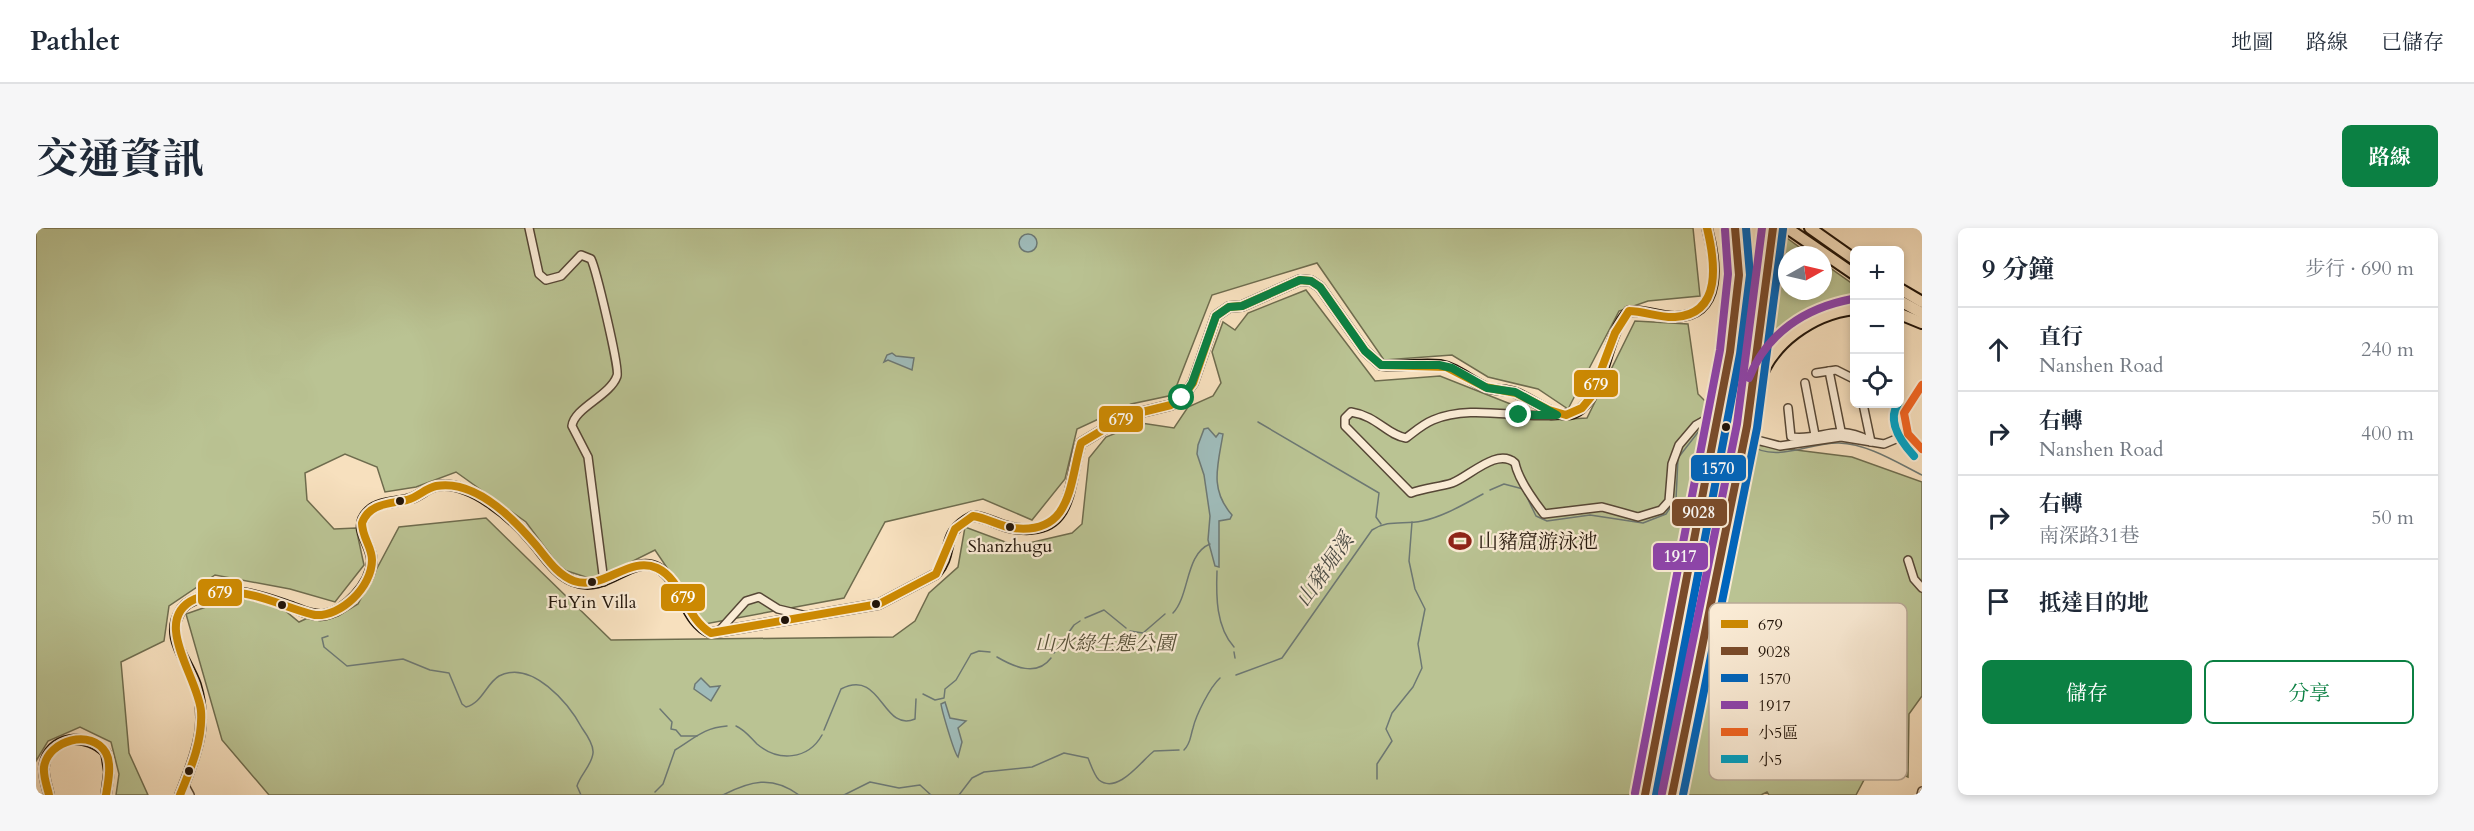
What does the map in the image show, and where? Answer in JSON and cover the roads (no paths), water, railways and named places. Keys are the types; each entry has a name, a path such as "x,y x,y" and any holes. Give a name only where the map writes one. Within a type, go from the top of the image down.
{"highway":[{"path":"1730,352 1739,275 1739,253 1735,228"},
{"path":"1688,579 1755,228"},
{"path":"1787,228 1850,271"},
{"path":"1810,228 1850,256"},
{"path":"1747,426 1773,231"},
{"path":"1904,295 1922,302"},
{"path":"1904,297 1922,313"},
{"path":"1715,580 1747,426 1761,376 1784,342 1796,332 1822,318 1850,310"},
{"path":"1904,316 1922,322"},
{"path":"1692,561 1718,566"}],"main road":[{"path":"180,795 198,741 201,715 196,686 175,639 175,623 182,608 188,602 211,594 242,592 320,615 340,609 359,590 371,566 371,554 362,531 364,516 374,507 414,497 431,488 443,485 463,488 507,517 564,576 586,584 604,582 636,566 653,566 666,576 701,629 711,633 879,604 926,580 942,567 953,530 973,516 1017,528 1039,527 1052,522 1063,512 1069,501 1081,443 1126,416 1171,405 1182,398 1192,383 1216,316 1229,307 1242,306 1300,280 1311,281 1320,287 1365,351 1381,365 1439,365 1452,368 1487,388 1515,392 1557,415 1570,414 1580,410 1590,398 1607,359 1618,322 1629,311 1642,310 1675,316 1689,314 1702,307 1714,284 1707,228"},
{"path":"49,795 44,768 47,755 58,744 78,738 89,740 106,753 109,772 106,795"}],"street":[{"path":"529,228 542,278 550,280 561,276 581,255 591,259 597,274 617,362 616,378 600,398 575,417 572,426 588,457 604,582"},
{"path":"1829,371 1841,431"},
{"path":"1816,373 1844,372 1850,376"},
{"path":"1805,383 1815,435"},
{"path":"1922,385 1904,413 1908,434 1922,449"},
{"path":"1788,408 1791,437 1841,431 1854,433 1871,442"},
{"path":"1864,408 1871,442"},
{"path":"1557,415 1537,417 1484,412 1443,417 1428,422 1406,438 1398,437 1372,419 1351,412 1345,418 1345,426 1411,493 1461,480 1485,462 1510,459 1515,463 1519,478 1544,514 1552,515 1602,507 1638,517 1662,510 1670,501 1672,464 1679,445 1696,425 1705,420 1731,424 1757,440 1780,446 1833,437 1889,443 1908,434"},
{"path":"1908,560 1914,579 1922,588"},
{"path":"718,632 746,601 759,597 778,609 809,616"},
{"path":"184,784 190,795"}],"water":[{"path":"1028,234 1034,237 1037,243 1034,249 1028,252 1022,249 1019,243 1022,237"},
{"path":"892,353 896,356 914,358 912,370 888,360 884,362 887,355"},
{"path":"1208,428 1216,437 1219,433 1223,434 1217,476 1218,486 1220,496 1232,515 1230,519 1219,521 1219,567 1215,566 1208,540 1210,516 1204,475 1197,454 1204,429"},
{"path":"701,678 710,687 720,686 711,701 694,689 695,684"},
{"path":"945,702 950,718 966,721 958,728 962,742 958,757 941,704"}],"waterway":[{"path":"1258,422 1379,493 1376,517 1381,524"},
{"name":"山豬堀溪","path":"1490,490 1504,484 1523,489 1536,516 1547,521 1590,515 1643,523 1666,514 1676,499 1678,458 1699,431 1711,426"},
{"name":"山豬堀溪","path":"1721,429 1739,436"},
{"name":"山豬堀溪","path":"1747,443 1769,452 1792,451 1827,444 1850,444 1882,455 1922,475"},
{"name":"山豬堀溪","path":"1236,675 1282,658 1372,530 1390,523 1430,519 1483,494"},
{"path":"1377,779 1377,764 1392,741 1386,729 1392,713 1413,687 1422,668 1418,644 1425,609 1415,589 1409,561 1412,522"},
{"name":"山豬堀溪","path":"1173,613 1182,596 1196,556 1210,544"},
{"name":"山豬堀溪","path":"1217,571 1220,621 1234,647"},
{"name":"山豬堀溪","path":"1085,618 1104,610 1126,628"},
{"name":"山豬堀溪","path":"1130,631 1143,633 1165,614"},
{"name":"山豬堀溪","path":"1054,653 1074,625 1080,621"},
{"path":"328,636 322,638 324,647 347,666 403,659 430,670 449,673 462,704 466,707 476,702 499,676 512,672 536,679 548,687 568,707 591,743 592,757 577,786 581,795"},
{"name":"山豬堀溪","path":"923,694 935,700 944,698 945,689 956,680 971,654 979,651 990,652"},
{"name":"山豬堀溪","path":"1234,652 1235,658"},
{"name":"山豬堀溪","path":"997,657 1018,667 1032,669 1045,664 1051,658"},
{"path":"1184,750 1204,701 1220,678"},
{"name":"山豬堀溪","path":"824,730 841,689 855,685 865,687 874,693 895,717 904,721 915,719 916,699"},
{"path":"660,709 672,722 671,729 676,730 681,736 697,736"},
{"name":"山豬堀溪","path":"655,792 663,784 675,750 705,731 727,726"},
{"name":"山豬堀溪","path":"736,726 765,750 783,756 801,754 816,743 822,735"},
{"path":"959,795 972,778 984,772 1032,767 1064,753 1088,758 1099,780 1114,783 1122,780 1154,751 1179,750"},
{"path":"723,795 742,786 761,782 780,785 799,795"},
{"path":"844,795 870,782 899,788 920,785 931,795"}],"tunnel":[{"path":"1645,795 1688,579"},
{"path":"1710,603 1715,580"},
{"path":"1672,795 1709,610"}],"place":[{"name":"Shanzhugu","path":"1010,527"},
{"name":"山豬窟游泳池","path":"1460,541"},
{"name":"FuYin Villa","path":"592,582"}],"park label":[{"name":"山水綠生態公園","path":"1105,643"}]}
